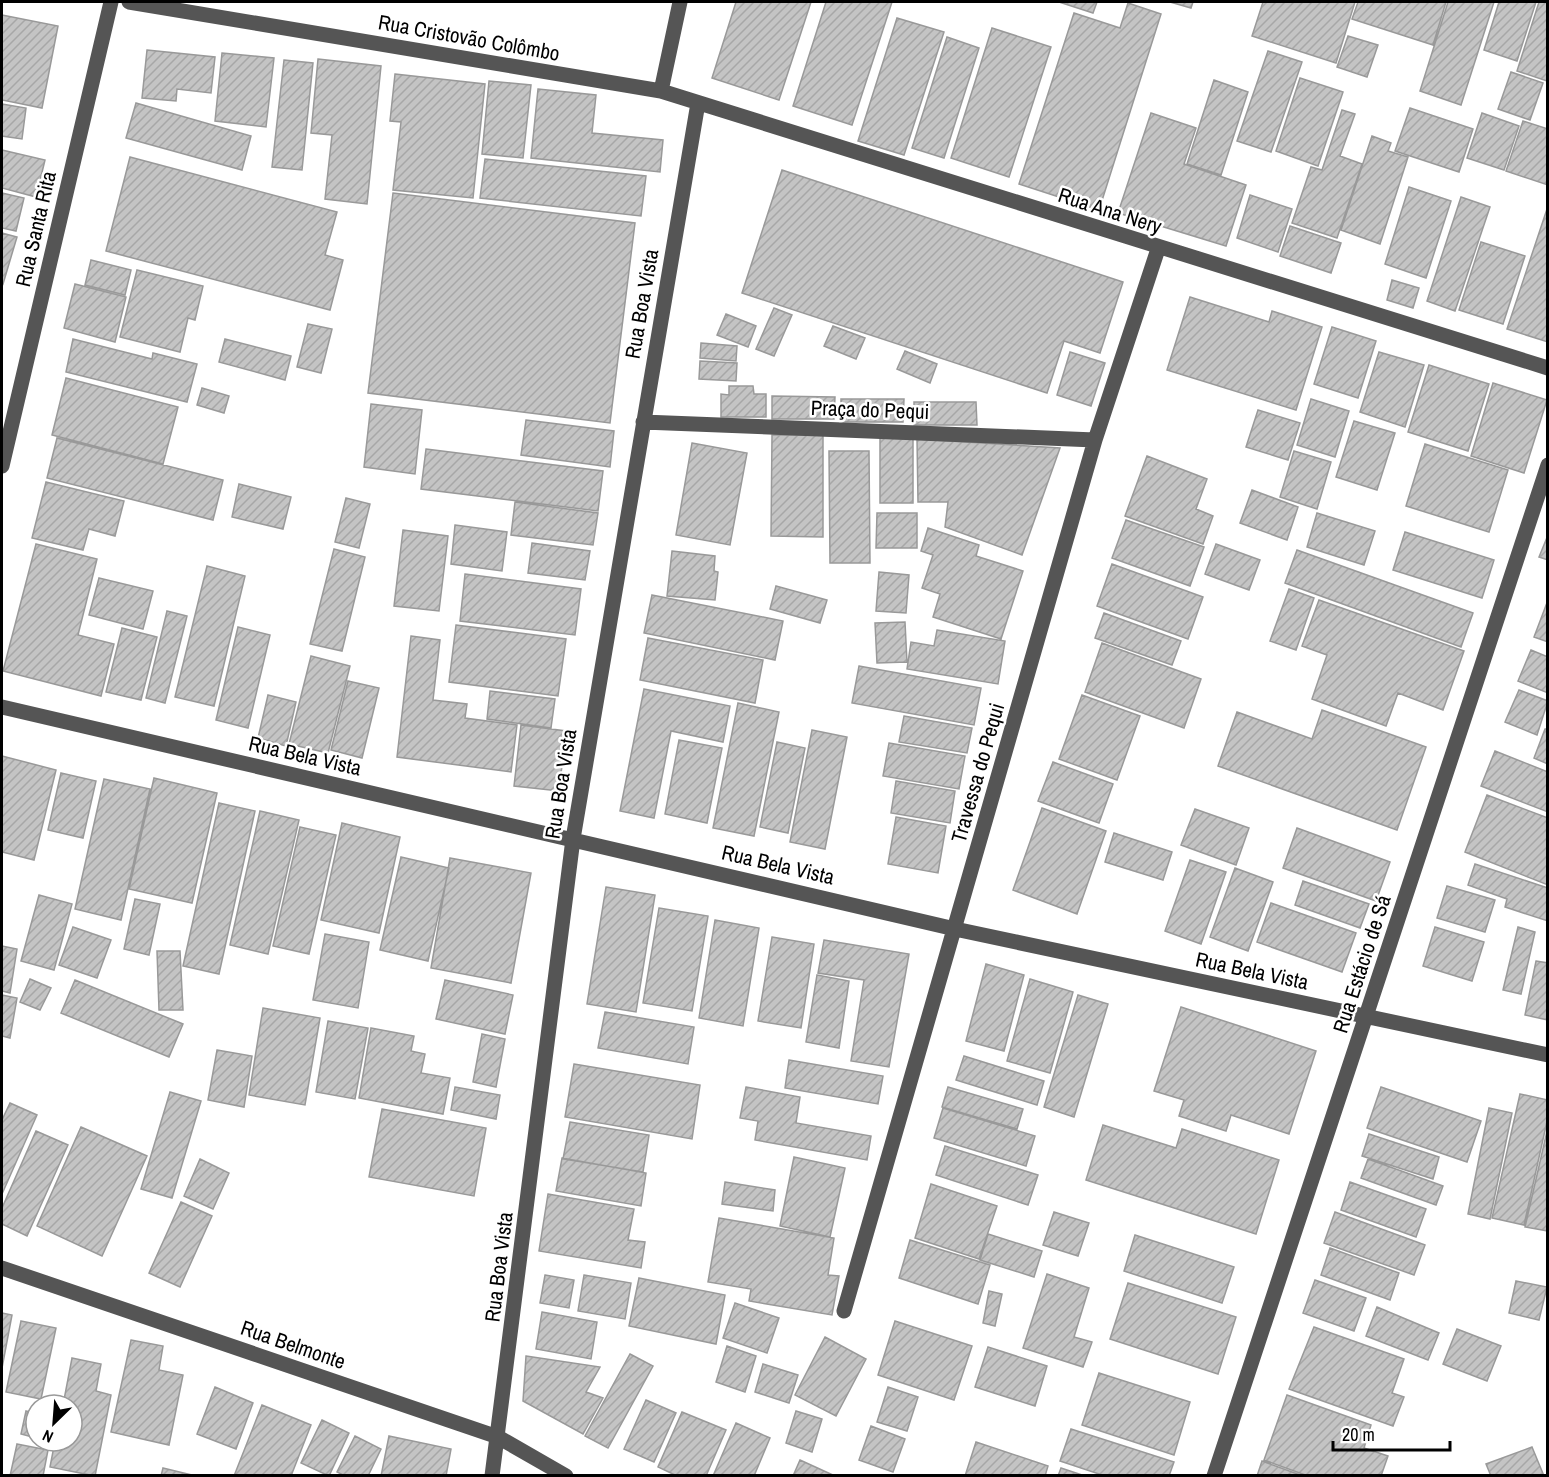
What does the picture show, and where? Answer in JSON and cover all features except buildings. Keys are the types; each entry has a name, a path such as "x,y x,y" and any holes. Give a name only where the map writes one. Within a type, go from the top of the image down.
{"street":[{"name":"Rua Santa Rita","path":"2,466 111,2"},
{"name":"Rua Cristovão Colômbo","path":"129,2 661,91"},
{"path":"661,91 680,2"},
{"name":"Rua Ana Nery","path":"661,91 1158,249 1548,368"},
{"name":"Rua Boa Vista","path":"492,1476 573,839 698,103"},
{"name":"Travessa do Pequi","path":"844,1311 956,929 1095,440 1158,249"},
{"name":"Praça do Pequi","path":"643,422 1095,440"},
{"name":"Rua Estácio de Sá","path":"1214,1476 1548,465"},
{"name":"Rua Bela Vista","path":"2,708 956,929 1548,1055"},
{"name":"Rua Belmonte","path":"2,1268 498,1437 566,1476"}]}
